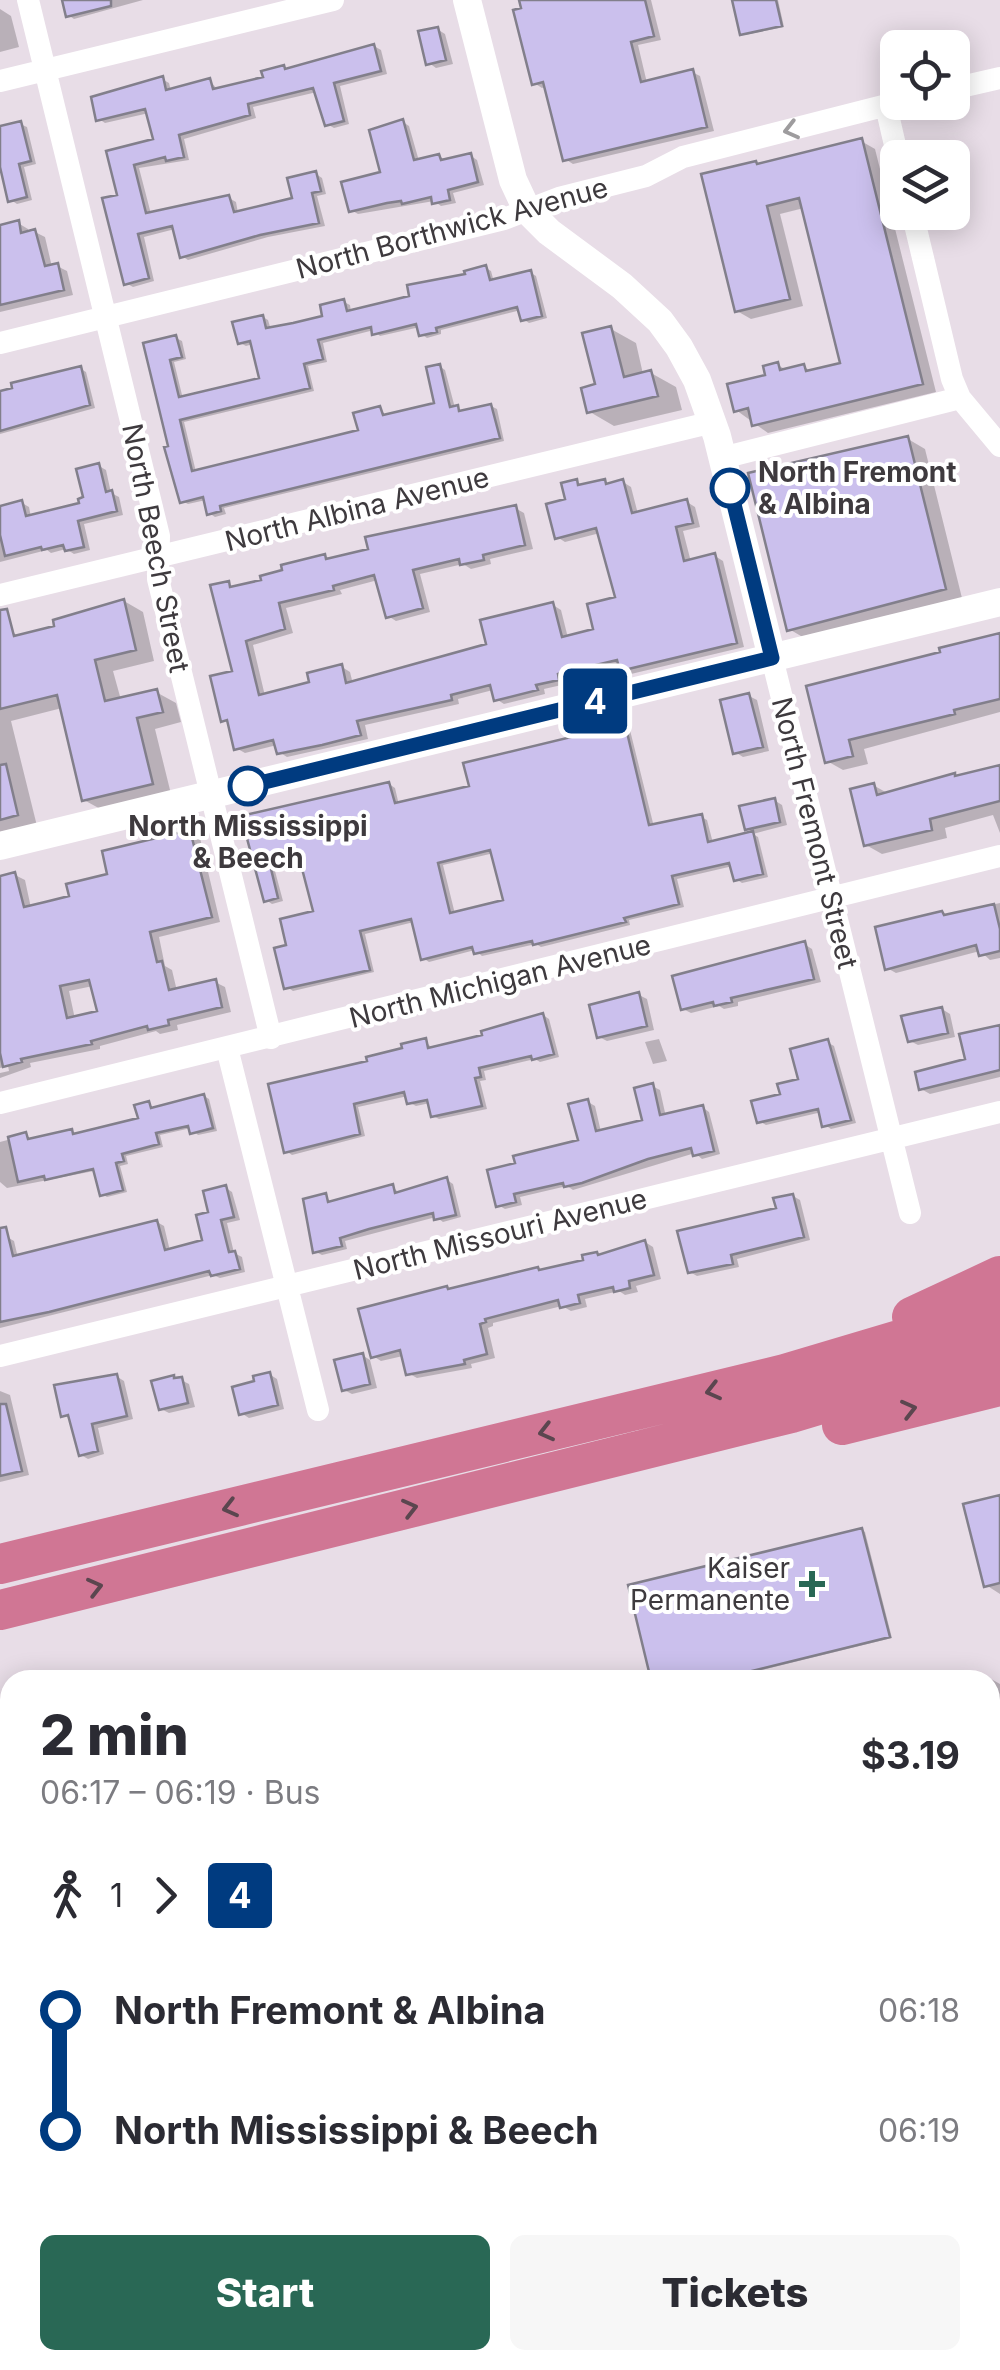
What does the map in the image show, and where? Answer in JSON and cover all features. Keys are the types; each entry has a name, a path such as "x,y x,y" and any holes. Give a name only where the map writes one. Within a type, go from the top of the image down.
{"highway":[{"path":"786,1374 1000,1276"},
{"path":"0,1564 786,1374 1000,1310"},
{"path":"0,1610 870,1391 1000,1346"},
{"path":"642,1451 717,1456 1000,1386"}],"street":[{"name":"North Beech Street","path":"28,0 159,536 158,579 271,1038"},
{"path":"0,80 332,0"},
{"name":"North Fremont Street","path":"467,0 513,180 527,210 548,232 622,286 660,321 689,365 713,422 910,1213"},
{"path":"970,86 1000,78"},
{"name":"North Borthwick Avenue","path":"0,342 504,220 559,198 646,176 683,157 880,107"},
{"path":"916,230 952,379 960,398 1000,446"},
{"path":"722,458 960,398"},
{"name":"North Albina Avenue","path":"0,595 713,422"},
{"path":"0,846 1000,602"},
{"name":"North Michigan Avenue","path":"0,1103 1000,856"},
{"path":"227,1048 318,1410"},
{"name":"North Missouri Avenue","path":"0,1356 1000,1112"}],"building":[{"path":"62,0 111,0 111,6 66,17"},
{"path":"519,0 645,0 654,36 631,42 641,82 693,69 707,127 563,161 543,82 532,85 513,10 521,8"},
{"path":"732,0 776,0 782,26 740,35"},
{"path":"438,27 446,60 426,65 418,31"},
{"path":"374,44 381,71 334,83 344,121 325,126 313,88 248,104 250,115 179,135 184,157 166,161 165,157 134,165 146,213 229,195 234,212 292,198 287,178 316,171 321,191 312,193 319,223 180,258 172,226 138,234 149,278 124,285 102,198 117,195 106,151 153,139 145,109 96,121 91,97 163,76 166,90 210,78 213,89 263,77 261,71 284,65 285,69"},
{"path":"403,119 414,160 439,154 441,160 471,153 478,182 448,190 450,200 432,204 431,197 349,212 341,182 380,172 369,130"},
{"path":"21,121 31,161 19,164 27,197 8,202 0,167 0,126"},
{"path":"862,138 880,211 880,230 885,230 923,384 752,426 748,408 734,412 727,384 765,375 763,366 778,362 780,370 804,364 806,371 840,363 799,198 767,206 790,299 735,312 701,174 756,161 757,164"},
{"path":"19,220 21,233 35,229 45,266 58,263 64,290 0,305 0,225"},
{"path":"486,265 490,280 531,270 542,316 521,321 517,307 419,336 416,324 372,335 371,327 318,340 323,359 304,364 310,388 180,420 192,471 358,430 353,413 380,406 383,415 434,403 426,367 440,364 450,407 458,405 459,411 491,404 500,438 220,506 221,511 207,515 203,497 180,503 143,343 176,335 182,357 170,360 179,397 259,378 250,341 238,344 232,322 263,315 266,328 293,323 322,316 320,305 344,299 347,311 409,296 407,285 465,274 464,271"},
{"path":"611,326 624,377 651,370 658,396 587,413 581,388 595,384 582,333"},
{"path":"81,366 90,405 0,431 0,391 12,388 11,383"},
{"path":"908,436 946,589 787,631 748,473"},
{"path":"99,463 106,492 112,490 117,511 78,521 84,547 65,551 63,545 42,550 41,547 5,556 0,506 22,500 26,516 79,503 78,499 83,497 76,469"},
{"path":"577,479 578,485 623,479 632,513 687,499 693,523 676,527 684,561 715,553 737,643 620,671 617,660 558,674 559,680 536,685 538,690 494,701 490,685 451,695 452,700 357,721 361,735 322,745 277,754 273,740 234,750 227,720 221,722 210,676 232,671 210,585 229,581 230,587 261,580 260,576 282,570 281,565 368,549 365,537 516,505 525,545 483,555 484,560 460,565 459,559 413,570 423,608 386,618 374,575 333,586 334,590 279,603 285,629 246,641 259,695 309,682 307,673 342,664 346,683 486,644 480,620 553,602 562,637 593,629 587,604 615,597 596,528 555,539 546,504 565,499 561,483"},
{"path":"124,599 136,650 95,660 105,701 157,689 163,712 137,718 153,784 82,801 57,695 0,709 0,610 7,609 14,636 54,626 53,620"},
{"path":"1000,633 1000,699 849,740 853,756 825,763 806,686"},
{"path":"749,693 763,747 733,754 720,700"},
{"path":"625,724 649,825 702,814 708,842 753,831 763,874 734,881 729,863 672,876 679,904 624,918 626,922 533,945 532,941 474,954 472,947 421,960 411,919 360,931 370,970 284,989 274,948 286,945 280,919 313,911 300,861 271,869 278,898 264,902 241,816 389,782 395,803 469,786 463,763","holes":["490,850 503,900 450,913 438,863"]},
{"path":"6,764 18,815 0,820 0,765"},
{"path":"1000,765 1000,801 930,819 932,830 864,846 850,789 874,783 877,795"},
{"path":"775,798 780,822 745,830 739,806"},
{"path":"190,830 212,917 150,932 169,990 216,979 222,1007 168,1020 169,1025 148,1030 147,1026 3,1067 0,876 15,872 24,907 45,902 69,896 66,884 107,874 102,851","holes":["89,980 97,1011 67,1018 60,986"]},
{"path":"994,904 1000,951 979,956 976,945 885,970 875,927"},
{"path":"805,941 814,979 731,998 732,1002 681,1010 672,976"},
{"path":"639,992 647,1026 597,1038 589,1005"},
{"path":"942,1007 948,1033 908,1042 901,1016"},
{"path":"543,1013 554,1054 479,1068 481,1077 475,1078 482,1106 431,1117 427,1100 407,1104 404,1092 354,1104 360,1134 284,1153 268,1084 367,1061 366,1057 426,1038 428,1048 482,1035 481,1031"},
{"path":"1000,1025 1000,1070 919,1090 915,1072 965,1059 959,1034"},
{"path":"828,1039 851,1120 822,1127 818,1109 757,1123 751,1101 780,1094 777,1084 798,1079 790,1049"},
{"path":"653,1083 660,1115 703,1105 714,1151 693,1156 691,1148 648,1159 582,1183 564,1187 563,1183 514,1194 516,1202 496,1207 487,1170 515,1163 513,1156 578,1140 568,1104 588,1099 596,1131 642,1120 634,1088"},
{"path":"204,1094 213,1128 190,1134 188,1126 156,1133 159,1144 122,1154 124,1161 116,1163 123,1190 100,1196 93,1169 18,1182 8,1137 26,1132 28,1139 72,1129 73,1134 138,1118 134,1105 149,1101 151,1108"},
{"path":"447,1177 456,1215 434,1220 433,1213 369,1229 340,1238 342,1246 313,1253 303,1199 326,1193 328,1202 393,1184 395,1193"},
{"path":"226,1185 234,1217 221,1220 229,1252 235,1251 240,1269 211,1276 209,1271 0,1322 0,1228 6,1227 13,1256 157,1220 165,1250 202,1240 196,1215 208,1212 203,1191"},
{"path":"793,1194 804,1237 731,1255 733,1264 688,1273 677,1231 776,1208 773,1198"},
{"path":"645,1240 654,1275 629,1281 630,1288 614,1292 613,1287 578,1295 580,1303 560,1308 558,1300 485,1319 480,1324 487,1354 464,1360 465,1364 406,1375 400,1350 371,1358 358,1309 447,1286 448,1289 583,1260 582,1255 598,1255"},
{"path":"363,1353 370,1384 342,1391 334,1360"},
{"path":"270,1372 278,1405 239,1415 232,1387"},
{"path":"117,1374 127,1416 92,1424 98,1451 79,1456 68,1415 61,1417 54,1385"},
{"path":"174,1375 182,1377 188,1403 159,1410 151,1381"},
{"path":"0,1404 6,1404 22,1471 0,1476"},
{"path":"1000,1495 1000,1583 984,1587 963,1504"},
{"path":"862,1528 890,1637 756,1670 649,1670 628,1585"}],"bus line":[{"name":"4","path":"248,786 772,658 730,488"}],"place":[{"name":"North Fremont & Albina","path":"730,488"},
{"name":"North Mississippi & Beech","path":"248,786"},
{"name":"Kaiser Permanente","path":"812,1584"}]}
